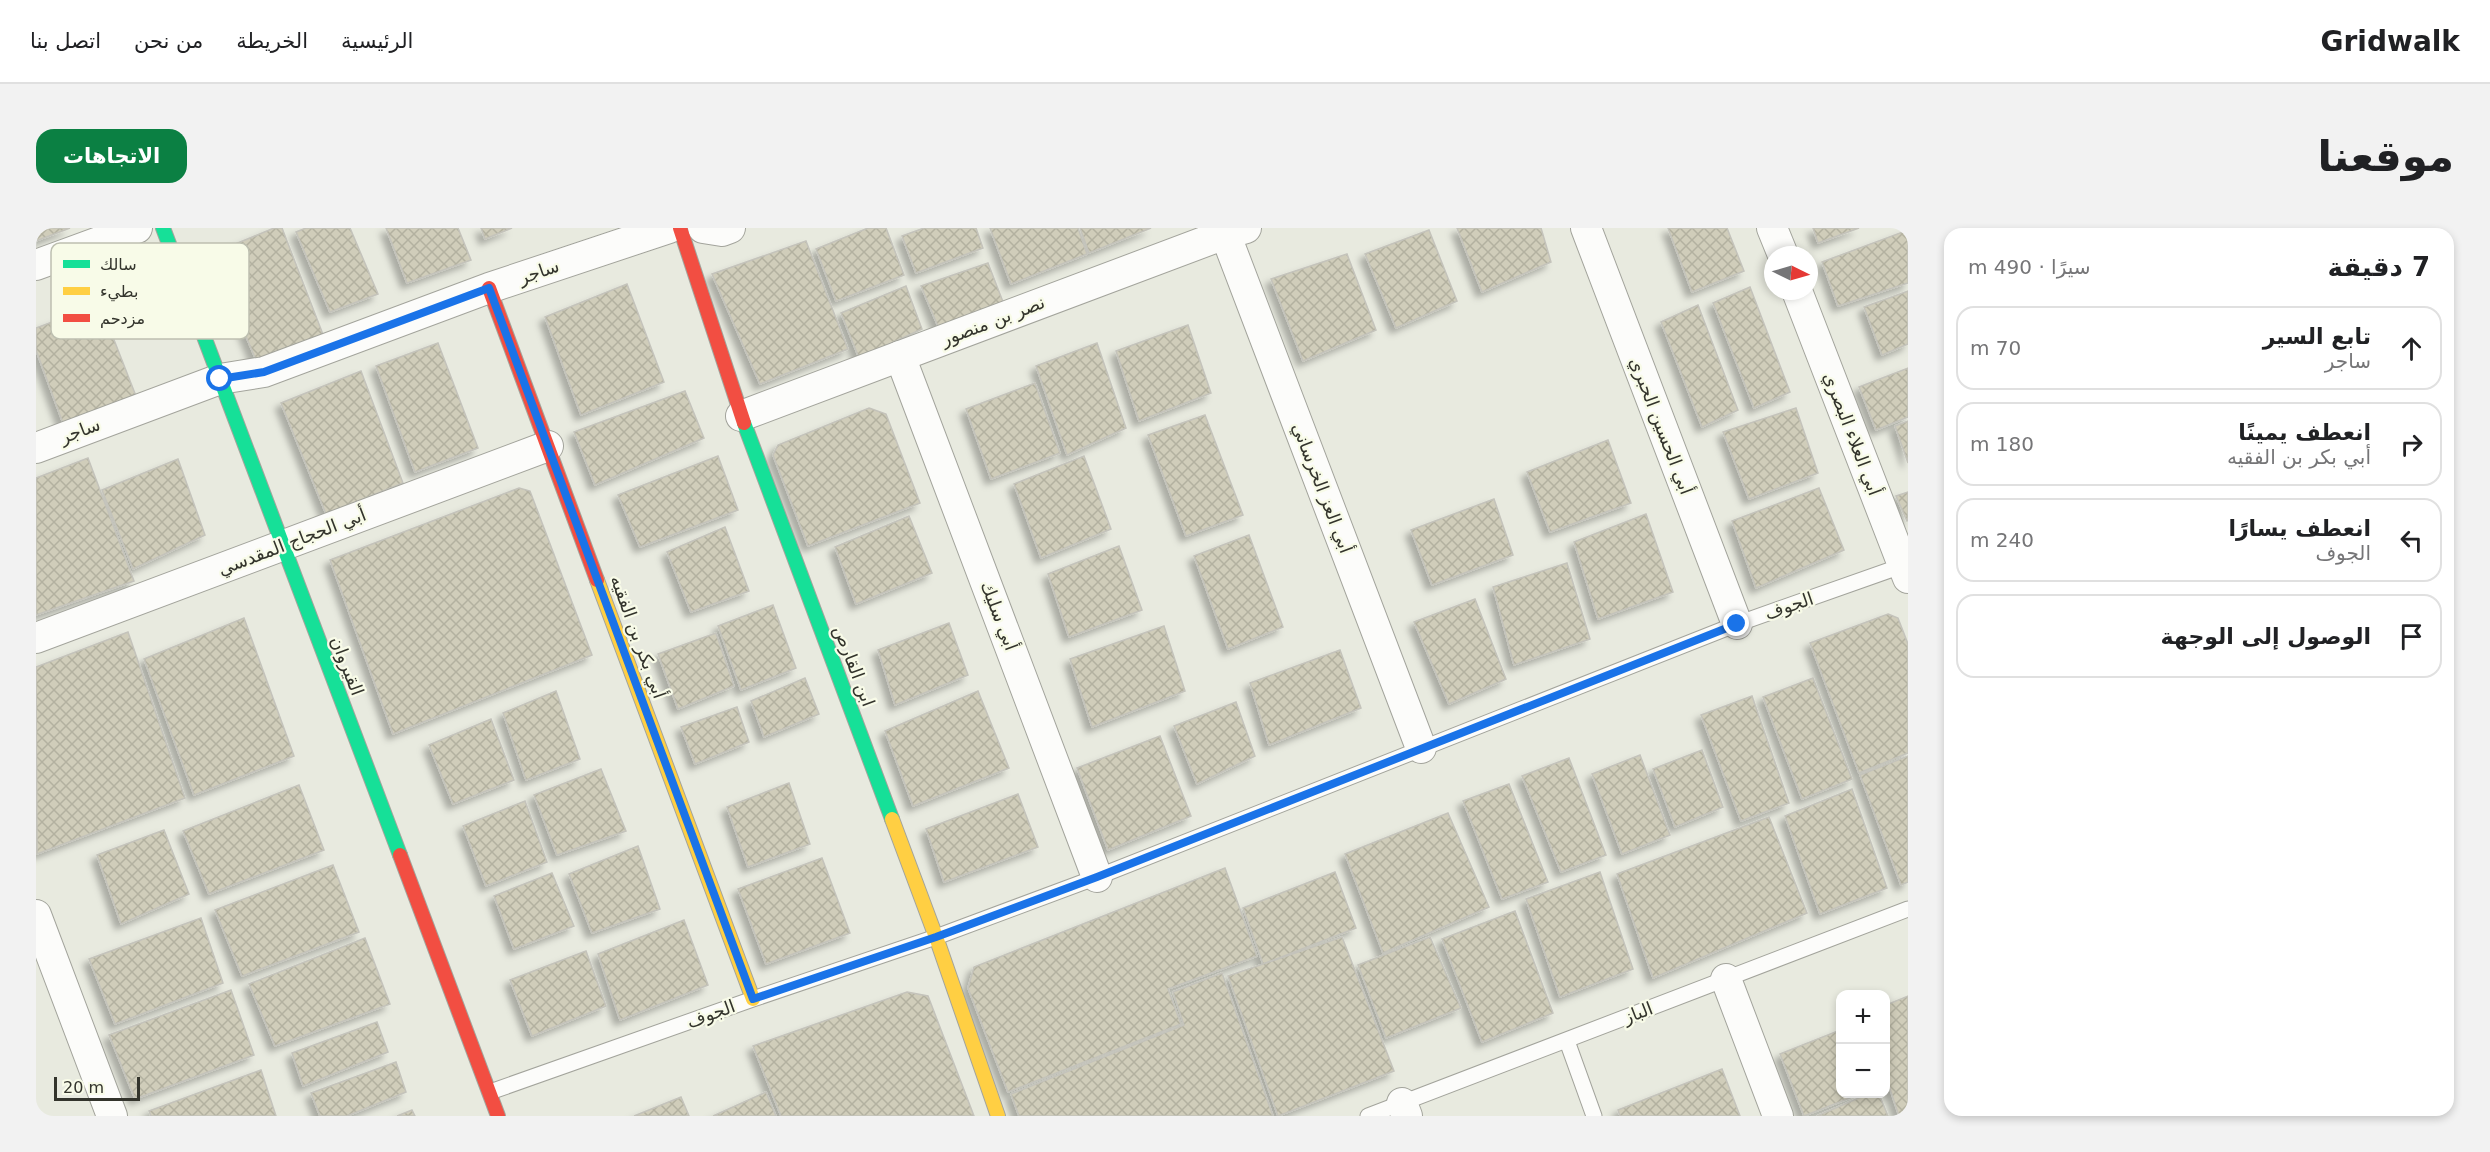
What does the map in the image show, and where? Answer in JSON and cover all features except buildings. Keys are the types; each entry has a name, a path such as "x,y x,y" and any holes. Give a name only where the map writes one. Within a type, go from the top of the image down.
{"street":[{"path":"97,243 137,228"},
{"name":"القيروان","path":"163,228 169,243"},
{"name":"ساجر","path":"36,448 220,379 264,372 489,288 669,228"},
{"name":"ابن القارص","path":"680,228 741,416 936,937 999,1116"},
{"path":"703,228 722,231 730,228"},
{"name":"أبي الحسين الحبري","path":"1586,228 1737,624"},
{"path":"1772,228 1779,246"},
{"name":"نصر بن منصور","path":"741,416 1231,230"},
{"name":"أبي العز الخرساني","path":"1231,230 1420,748"},
{"path":"36,266 51,260"},
{"name":"أبي بكر بن الفقيه","path":"489,288 753,999"},
{"name":"أبي العلاء البصري","path":"1801,300 1906,569"},
{"name":"القيروان","path":"205,339 498,1116"},
{"name":"أبي سليك","path":"900,356 1097,877"},
{"name":"أبي الحجاج المقدسي","path":"36,638 548,446"},
{"path":"36,915 112,1116"},
{"path":"1726,979 1778,1116"}],"lane":[{"name":"الجوف","path":"490,1092 936,937 1097,877 1737,624 1906,569"},
{"name":"الباز","path":"1368,1116 1405,1110 1567,1041 1908,909"},
{"path":"1567,1041 1594,1116"}],"traffic: fast":[{"path":"163,228 169,243"},
{"path":"205,339 400,855"},
{"path":"744,423 892,819"}],"traffic: slow":[{"path":"597,580 753,999"},
{"path":"892,819 998,1116"}],"traffic: jam":[{"path":"680,228 744,423"},
{"path":"489,288 597,580"},
{"path":"400,855 498,1116"}],"route":[{"path":"220,379 264,372 489,288 753,999 936,937 1097,877 1737,624"}]}
